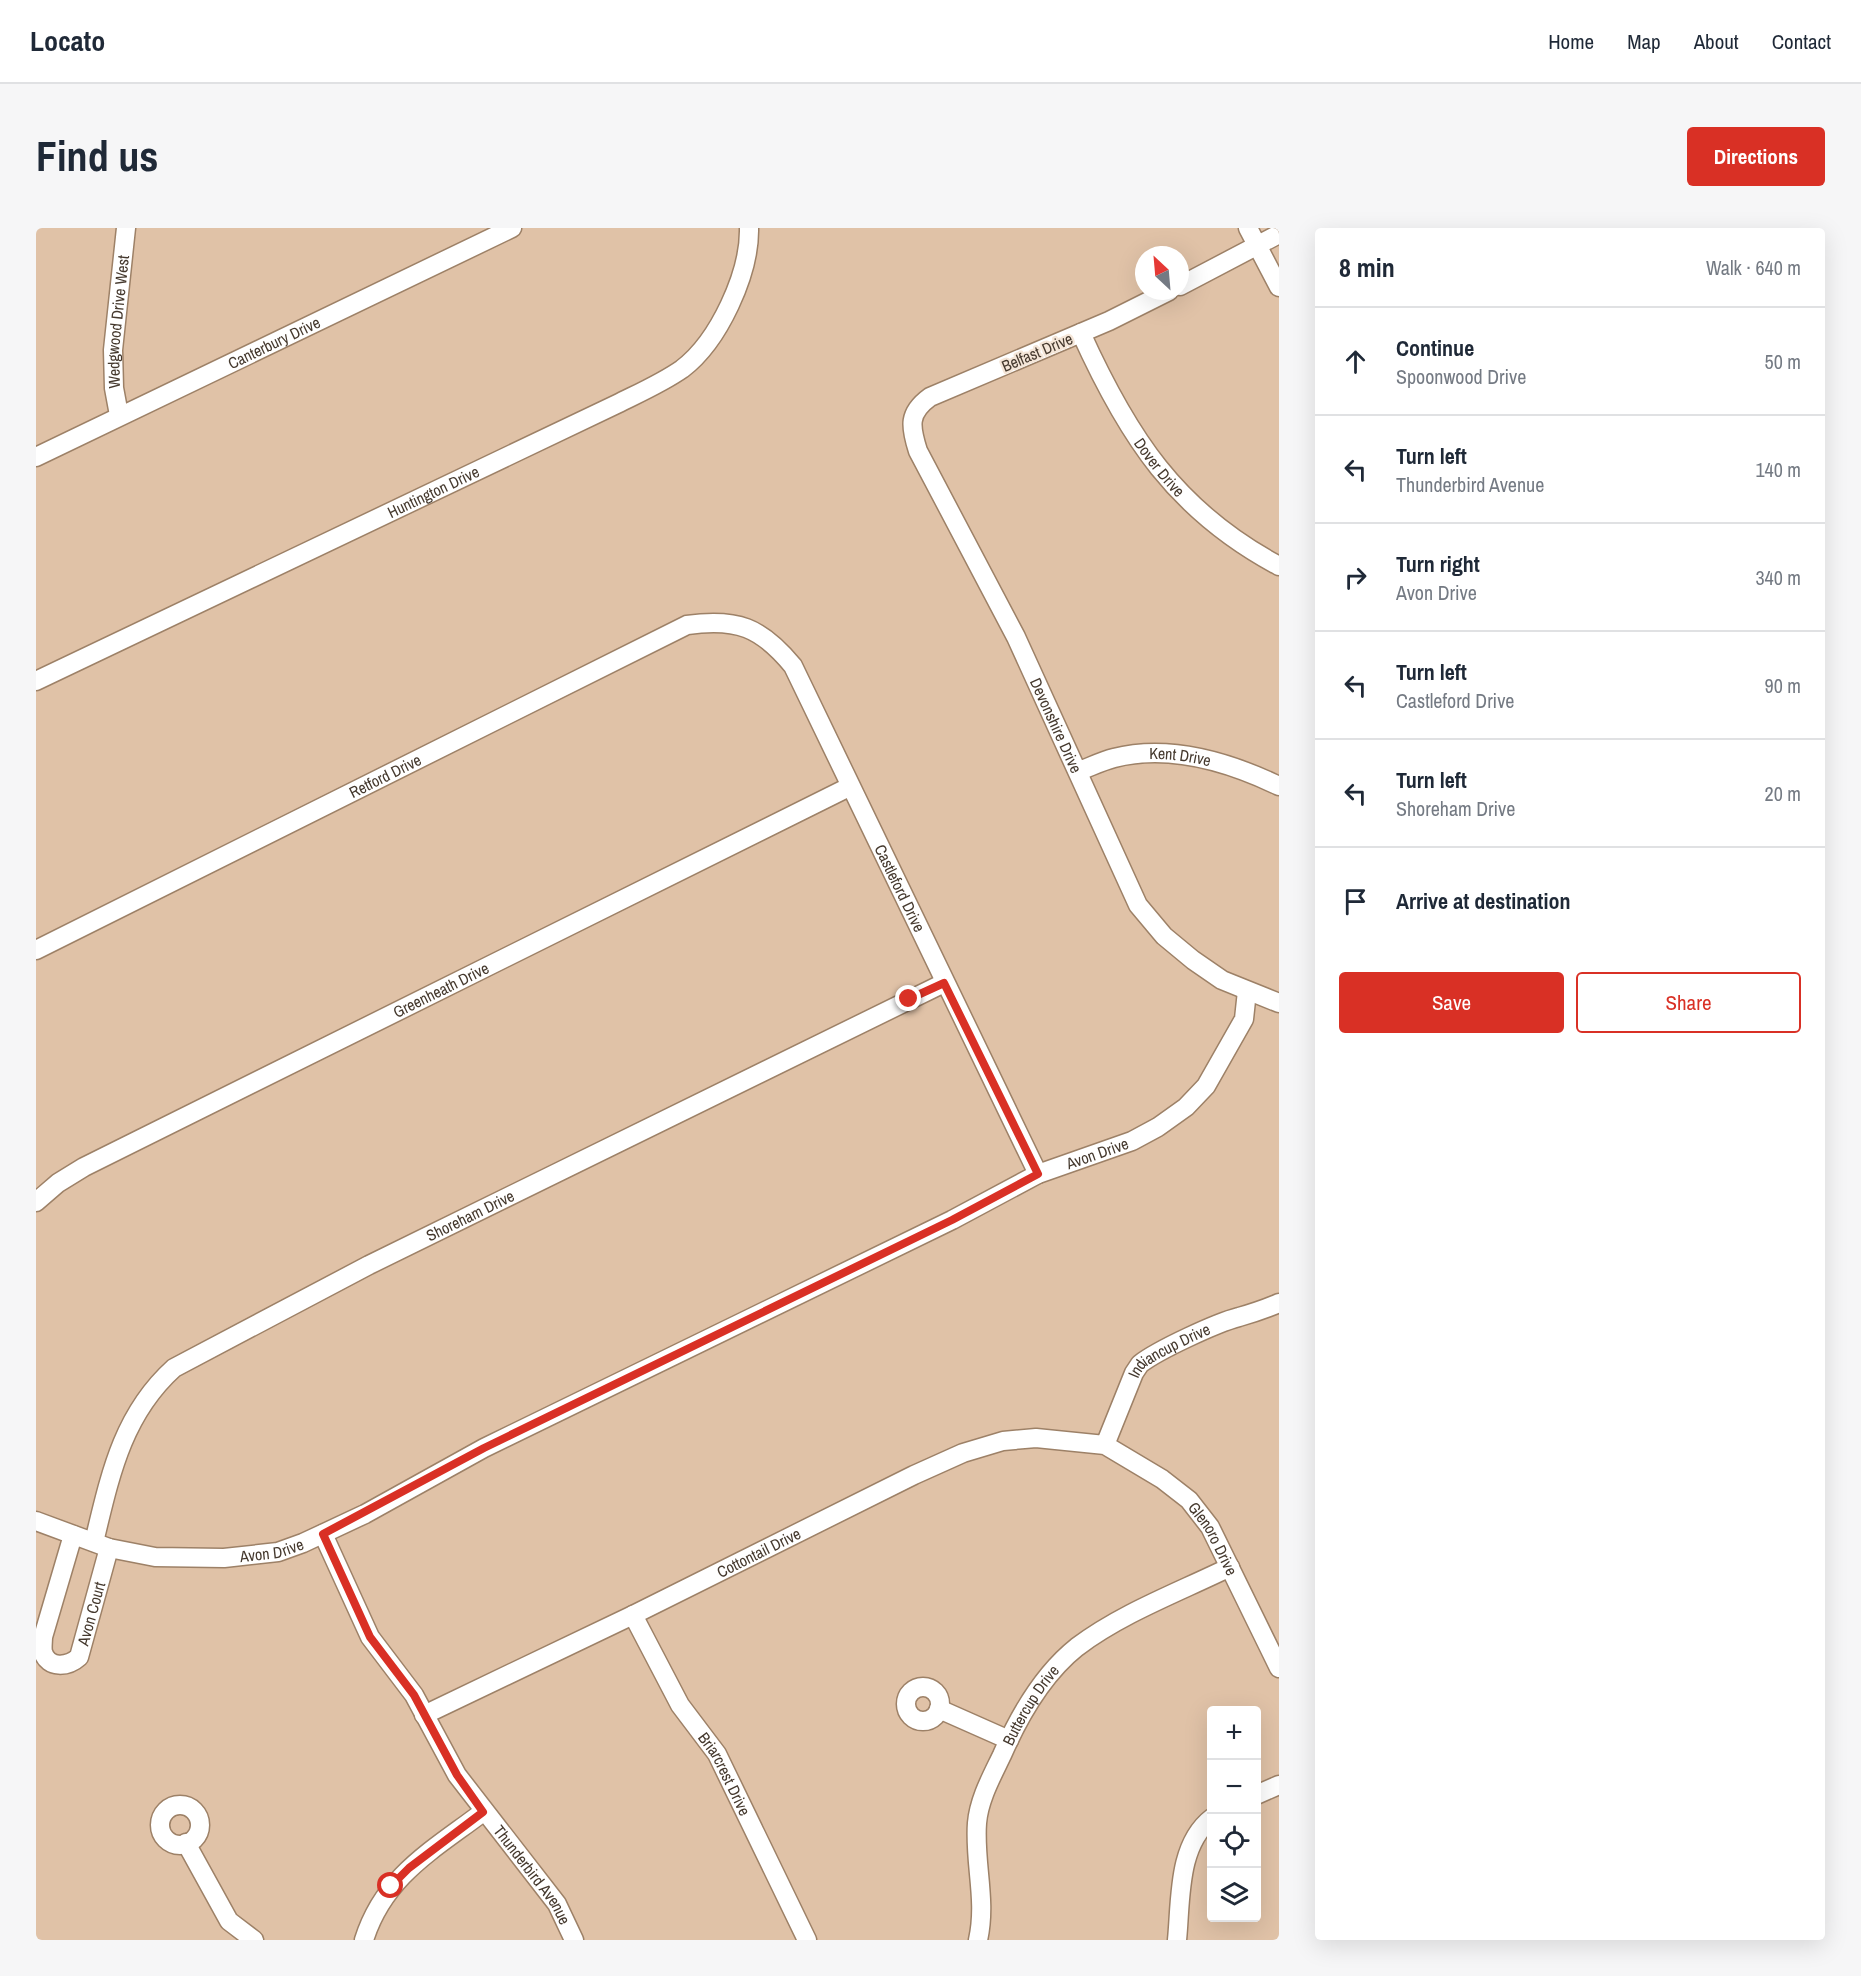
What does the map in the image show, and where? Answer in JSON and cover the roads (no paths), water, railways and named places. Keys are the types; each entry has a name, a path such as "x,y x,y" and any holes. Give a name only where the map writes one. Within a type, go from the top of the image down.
{"street":[{"name":"Wedgwood Drive West","path":"119,415 114,388 113,350 126,228"},
{"name":"Canterbury Drive","path":"36,457 119,415 512,228"},
{"name":"Huntington Drive","path":"36,681 617,404 682,368 702,350 718,327 746,265 749,228"},
{"path":"1248,228 1279,287"},
{"path":"1189,281 1279,234"},
{"name":"Belfast Drive","path":"912,420 917,407 930,397 1081,333 1150,300"},
{"name":"Dover Drive","path":"1081,333 1107,391 1128,427 1179,494 1235,540 1279,566"},
{"name":"Devonshire Drive","path":"912,420 913,435 918,451 1016,637 1079,771 1138,905 1164,936 1222,980 1279,1003"},
{"name":"Retford Drive","path":"36,950 687,625 713,621 739,625"},
{"name":"Castleford Drive","path":"739,625 758,632 777,646 793,666 849,787 1038,1174"},
{"name":"Kent Drive","path":"1079,771 1113,758 1177,754 1211,760 1279,786"},
{"name":"Greenheath Drive","path":"36,1202 58,1183 84,1167 849,787"},
{"name":"Shoreham Drive","path":"101,1545 105,1493 128,1425 153,1386 174,1368 369,1265 944,983"},
{"name":"Avon Drive","path":"36,1521 101,1545 154,1557 224,1558 278,1552 323,1534 484,1448 952,1220 1038,1174 1132,1142 1186,1107 1206,1086 1244,1019 1246,991"},
{"name":"Indiancup Drive","path":"1105,1445 1134,1373 1140,1364 1214,1327 1238,1317 1258,1313 1279,1303"},
{"name":"Cottontail Drive","path":"424,1715 963,1453 1003,1441 1036,1438 1105,1445"},
{"name":"Glenoro Drive","path":"1105,1445 1162,1479 1189,1500 1210,1527 1279,1668"},
{"name":"Thunderbird Avenue","path":"323,1534 370,1637 414,1695 457,1775 483,1812 557,1904 574,1940"},
{"name":"Avon Court","path":"73,1535 44,1637 43,1652 50,1662 60,1666 72,1664 79,1657 101,1545"},
{"name":"Buttercup Drive","path":"978,1940 983,1918 977,1821 984,1795 1009,1740 1049,1675 1075,1648 1104,1629 1230,1567"},
{"name":"Briarcrest Drive","path":"633,1615 680,1705 717,1754 807,1940"},
{"path":"939,1709 1009,1740"},
{"path":"1261,1793 1279,1785"},
{"path":"364,1940 391,1886 409,1868 483,1812"},
{"path":"1177,1940 1183,1877 1188,1854 1207,1822"},
{"path":"186,1844 229,1921 254,1940"}]}
